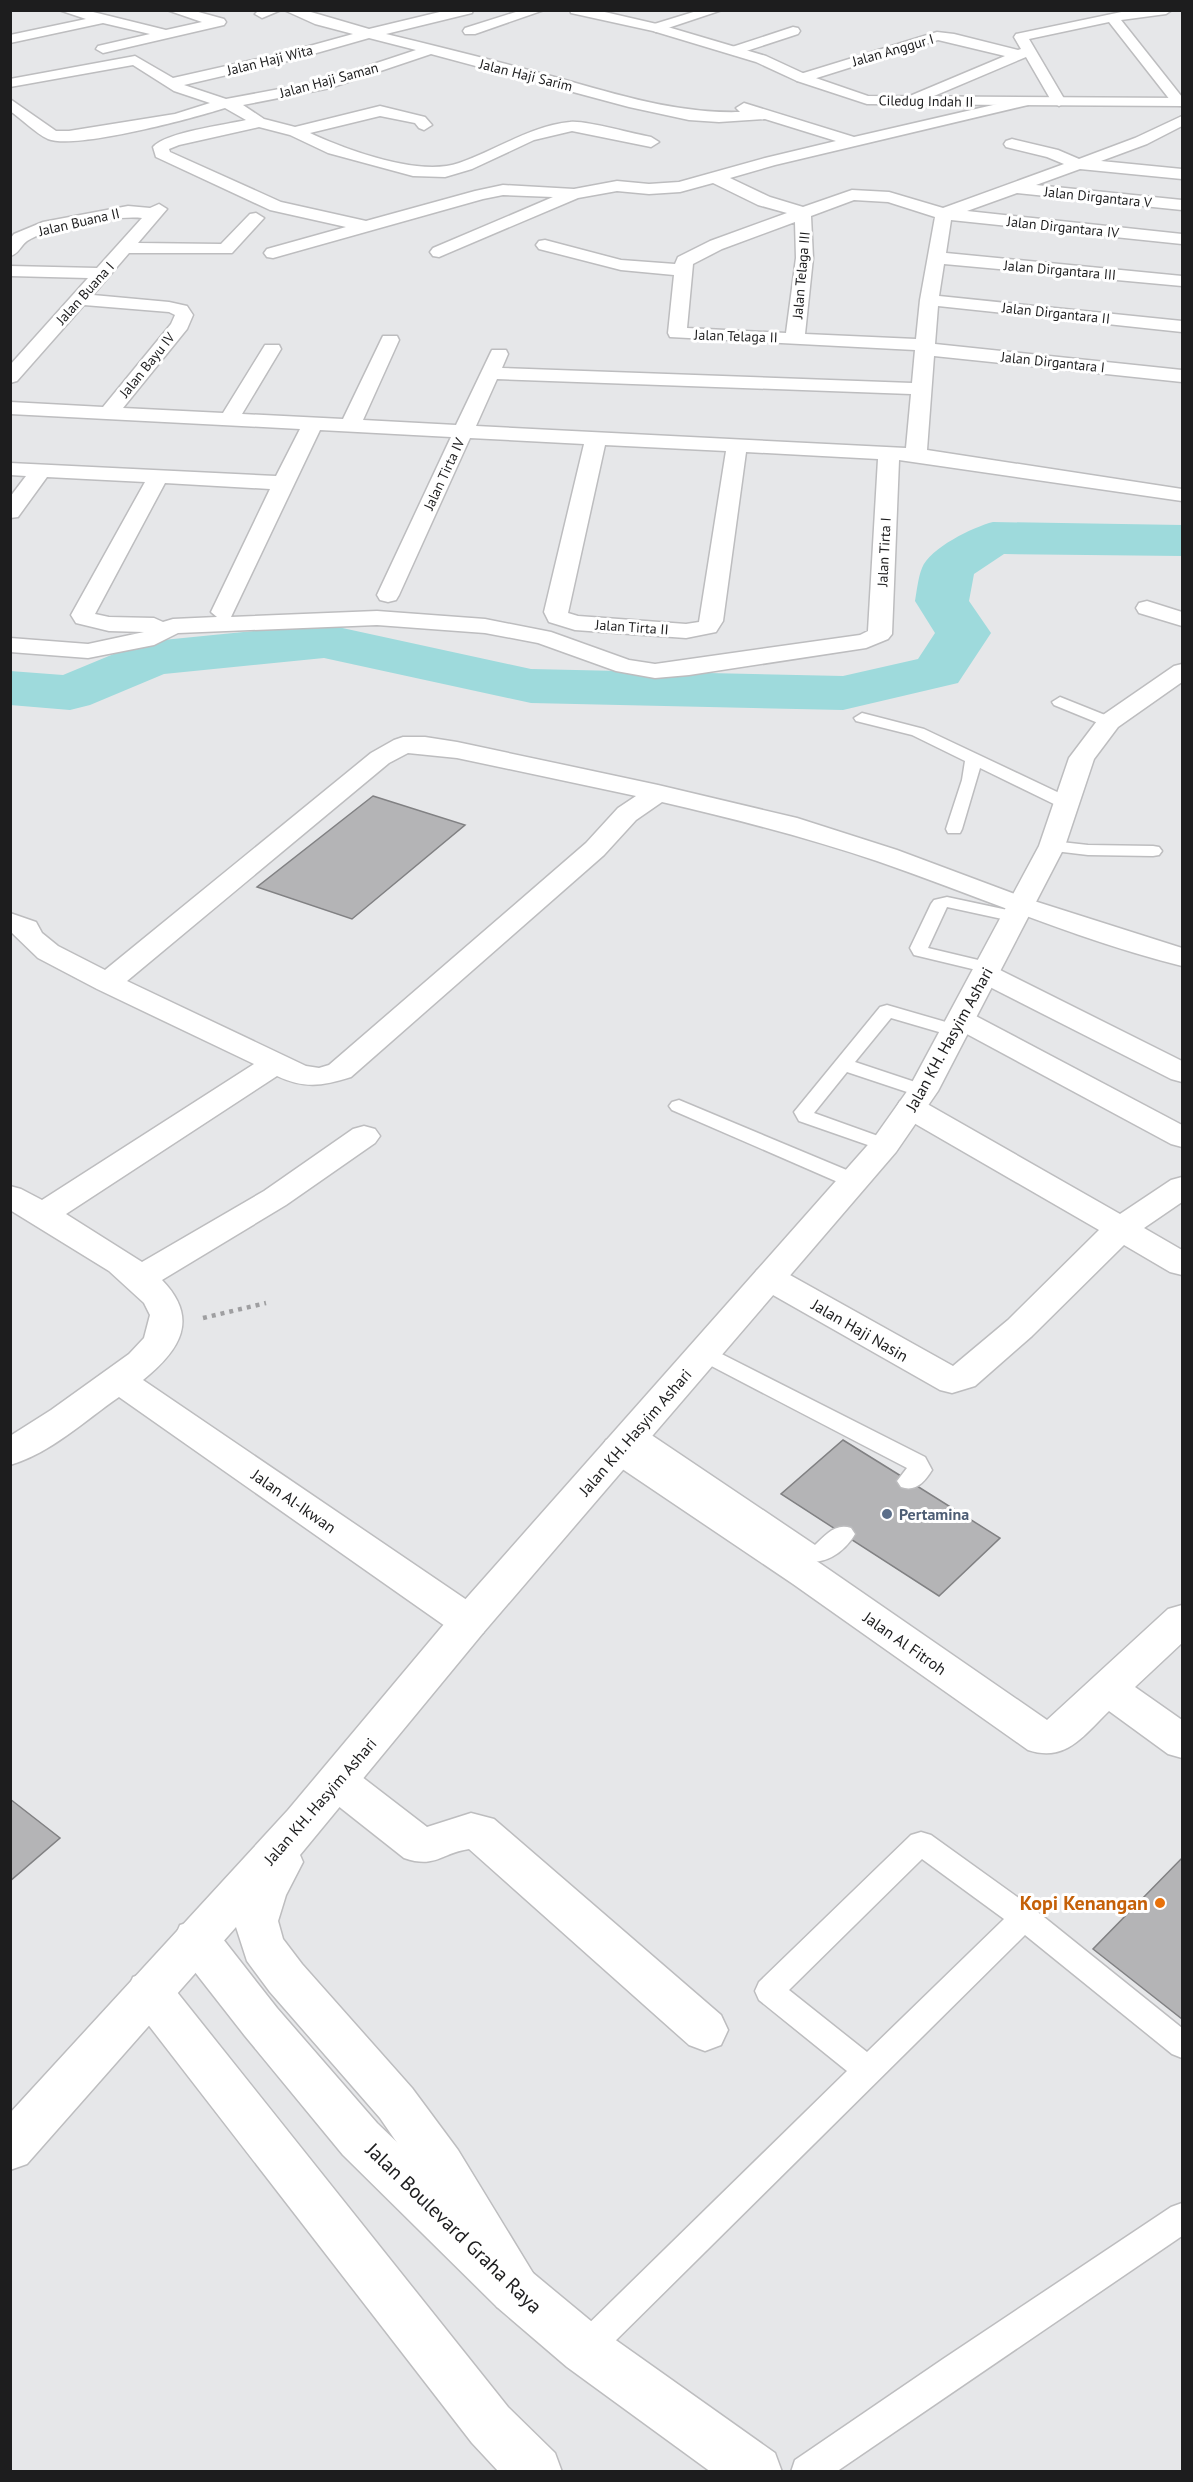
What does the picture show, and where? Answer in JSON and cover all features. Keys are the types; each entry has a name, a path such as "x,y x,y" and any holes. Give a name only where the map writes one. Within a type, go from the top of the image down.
{"street":[{"path":"65,10 168,35 187,43"},
{"path":"85,53 219,22 173,10"},
{"name":"Jalan Haji Sarim","path":"290,10 368,34 542,78 618,100 689,115 719,117 765,115"},
{"name":"Jalan Haji Wita","path":"136,78 165,79 287,57 368,34 419,16 467,10"},
{"path":"470,31 538,10"},
{"path":"656,28 716,10"},
{"path":"910,100 1023,48 1031,33 1112,17 1166,10"},
{"name":"Ciledug Indah II","path":"577,11 656,28 761,59 802,78 867,100 910,100 1026,107 1059,102 1181,102"},
{"path":"10,39 148,13"},
{"path":"321,21 344,13"},
{"path":"393,14 419,16"},
{"path":"1112,17 1181,102"},
{"path":"734,51 793,31"},
{"path":"44,32 65,40"},
{"name":"Jalan Anggur I","path":"802,78 937,36 1023,48"},
{"path":"102,40 117,46 165,79 227,103 260,122 295,132 334,150 413,171 445,172 466,166 529,137 572,126 592,111 646,91"},
{"path":"1023,48 1059,102"},
{"name":"Jalan Haji Saman","path":"10,103 52,135 104,132 168,120 227,103 325,85 429,50"},
{"path":"732,68 761,59"},
{"path":"10,83 135,60"},
{"path":"10,68 42,62"},
{"path":"517,90 539,82 542,78"},
{"path":"728,102 857,142"},
{"path":"439,252 574,194 617,186 649,189 680,187 771,161 1026,107"},
{"path":"295,132 372,112 390,113 424,122 424,125 404,131"},
{"path":"665,126 689,115"},
{"path":"916,455 929,300 944,214 1141,141 1182,120"},
{"path":"260,122 174,141 161,147 162,154 276,206 365,226"},
{"path":"572,126 651,142"},
{"path":"334,150 369,141"},
{"path":"1141,141 1173,144"},
{"path":"1012,144 1052,153 1078,164 1182,174"},
{"path":"1088,146 1111,152 1182,160"},
{"path":"715,177 764,201 802,212"},
{"name":"Jalan Dirgantara V","path":"1014,188 1182,205"},
{"path":"898,200 921,189"},
{"path":"273,254 365,226 503,190 574,194"},
{"name":"Jalan Dirgantara IV","path":"802,212 852,195 898,200 944,214 1182,240"},
{"name":"Jalan Buana II","path":"10,251 20,238 49,226 128,211 157,212"},
{"name":"Jalan Buana I","path":"10,377 157,212"},
{"path":"545,245 621,265 684,270 684,261 716,245 802,212"},
{"name":"Jalan Telaga III","path":"795,338 804,247 805,225 802,212"},
{"path":"125,248 226,249 256,218"},
{"name":"Jalan Dirgantara III","path":"938,258 1182,282"},
{"name":"Jalan Telaga II","path":"684,270 677,333 924,347"},
{"path":"10,271 103,273"},
{"name":"Jalan Bayu IV","path":"79,299 169,307 181,310 184,315 180,325 108,413"},
{"name":"Jalan Dirgantara II","path":"929,300 1182,327"},
{"path":"351,424 390,340"},
{"name":"Jalan Dirgantara I","path":"924,347 1182,376"},
{"path":"229,419 272,349"},
{"name":"Jalan Tirta IV","path":"388,595 495,363 922,389"},
{"path":"10,408 916,455 1182,495"},
{"path":"223,612 313,423"},
{"name":"Jalan Tirta II","path":"596,438 556,612 557,617 575,623 686,631 708,627 711,621 737,445"},
{"name":"Jalan Tirta I","path":"173,626 377,618 486,626 543,637 624,666 655,671 866,641 880,634 889,453"},
{"path":"10,470 283,483"},
{"path":"10,512 42,471"},
{"path":"158,477 83,615 89,621 99,623 173,626"},
{"path":"1147,608 1182,619"},
{"path":"10,645 88,651 146,639 173,626"},
{"name":"Jalan KH. Hasyim Ashari","path":"10,2148 149,1991 303,1823 469,1622 885,1145 917,1100 959,1026 1052,846 1082,758 1109,722 1181,673"},
{"path":"107,983 380,758 403,745 425,745 457,750 658,793 810,831 887,856 1018,911 1182,957"},
{"path":"10,921 26,928 30,937 48,952 275,1064 313,1077 331,1075 340,1071 525,912 595,849 627,814 658,793"},
{"path":"987,971 1182,1073"},
{"path":"959,1026 1182,1137"},
{"path":"42,1215 275,1064"},
{"path":"917,1100 1120,1229 1182,1264"},
{"path":"140,1278 274,1198 364,1136"},
{"path":"1120,1229 1182,1187"},
{"path":"10,1196 108,1255 140,1278 159,1298 166,1312 167,1323 155,1349 119,1380 31,1442 10,1452"},
{"name":"Jalan Haji Nasin","path":"769,1278 951,1381 963,1377 1020,1328 1120,1229"},
{"name":"Jalan Al-Ikwan","path":"119,1380 469,1622"},
{"name":"Jalan Al Fitroh","path":"626,1442 807,1574 1042,1738 1056,1736 1182,1620"},
{"path":"1107,1688 1182,1742"},
{"path":"338,1782 419,1845 430,1846 468,1830 479,1832 705,2030"},
{"path":"303,1823 266,1891 256,1921 263,1947 286,1978 396,2103 441,2166 515,2290"},
{"name":"Jalan Boulevard Graha Raya","path":"196,1939 261,2022 360,2139 515,2290 585,2349 756,2472"},
{"path":"149,1991 490,2425 536,2472"}],"lane":[{"path":"1060,702 1109,722"},
{"path":"862,718 918,732 1043,794 1066,803"},
{"path":"954,829 970,780 973,758"},
{"path":"1052,846 1088,850 1153,850"},
{"path":"987,971 920,951 919,948 940,904 947,902 1018,911"},
{"path":"885,1145 804,1115 804,1112 887,1011 959,1026"},
{"path":"844,1065 917,1100"},
{"path":"679,1106 854,1181"},
{"path":"704,1353 917,1463 920,1470 909,1481"},
{"path":"626,1442 810,1554 820,1554 843,1534"},
{"path":"869,2071 770,1991 921,1843 1024,1918 1182,2045"},
{"path":"585,2349 1024,1918"},
{"path":"807,2472 954,2370 1182,2218"}],"path":[{"path":"167,1323 266,1303"}],"building":[{"path":"373,796 465,825 352,919 257,887"},
{"name":"Pertamina","path":"843,1440 1000,1538 939,1596 781,1494"},
{"path":"10,1799 60,1838 10,1881"},
{"name":"Kopi Kenangan","path":"1182,1858 1182,2019 1093,1949"}],"waterway":[{"path":"10,688 70,693 153,658 324,641 531,686 843,693 938,671 963,633 942,601 949,567 993,538 1182,541"}],"place":[{"name":"Pertamina","path":"887,1514"},
{"name":"Kopi Kenangan","path":"1160,1903"}]}
